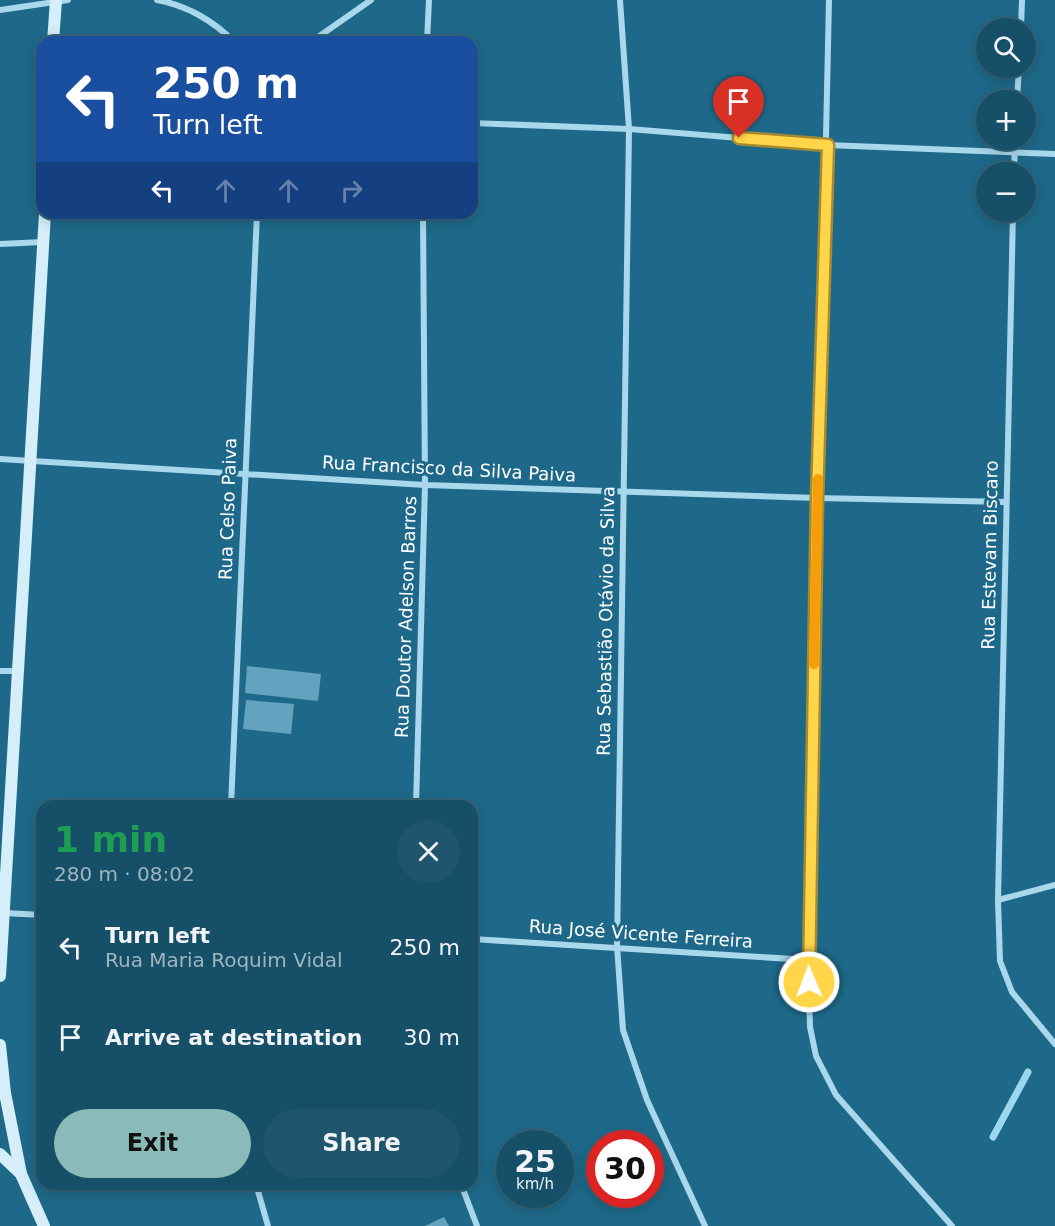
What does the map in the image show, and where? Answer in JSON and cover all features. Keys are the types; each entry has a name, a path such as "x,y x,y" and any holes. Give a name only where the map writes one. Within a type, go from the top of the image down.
{"main road":[{"path":"54,36 60,0"},
{"path":"0,976 16,671 45,219"},
{"path":"0,1045 5,1093 21,1174 44,1226"},
{"path":"0,1154 21,1174"}],"street":[{"path":"0,10 60,0"},
{"path":"157,0 171,2 197,14 226,36"},
{"path":"320,36 371,0"},
{"path":"427,36 429,0"},
{"name":"Rua Sebastião Otávio da Silva","path":"620,0 629,129 617,946 623,1030 647,1100 705,1226"},
{"path":"829,0 828,145 817,498 808,960 812,1037 816,1056 836,1095 952,1226"},
{"path":"1021,18 1022,0"},
{"path":"478,123 629,129 828,145 1055,154"},
{"path":"1014,151 1014,162"},
{"name":"Rua Celso Paiva","path":"231,800 257,219"},
{"name":"Rua Doutor Adelson Barros","path":"416,800 425,484 423,219"},
{"name":"Rua Estevam Biscaro","path":"1013,222 998,900 1000,961 1012,992 1055,1044"},
{"path":"0,244 43,242"},
{"name":"Rua Francisco da Silva Paiva","path":"0,459 425,484 622,492 1006,502"},
{"path":"0,671 16,671"},
{"path":"998,900 1055,885"},
{"path":"2,913 36,915"},
{"name":"Rua José Vicente Ferreira","path":"478,939 617,946 808,960"},
{"path":"258,1190 268,1226"},
{"path":"463,1190 477,1226"}],"building":[{"path":"247,666 321,674 318,701 245,693"},
{"path":"246,700 294,704 291,734 243,729"},
{"path":"444,1217 449,1226 425,1226"}],"waterway":[{"path":"993,1137 1028,1072"}],"slow traffic":[{"path":"814,664 818,479"}],"route":[{"path":"739,138 828,145 817,498 809,982"}]}
